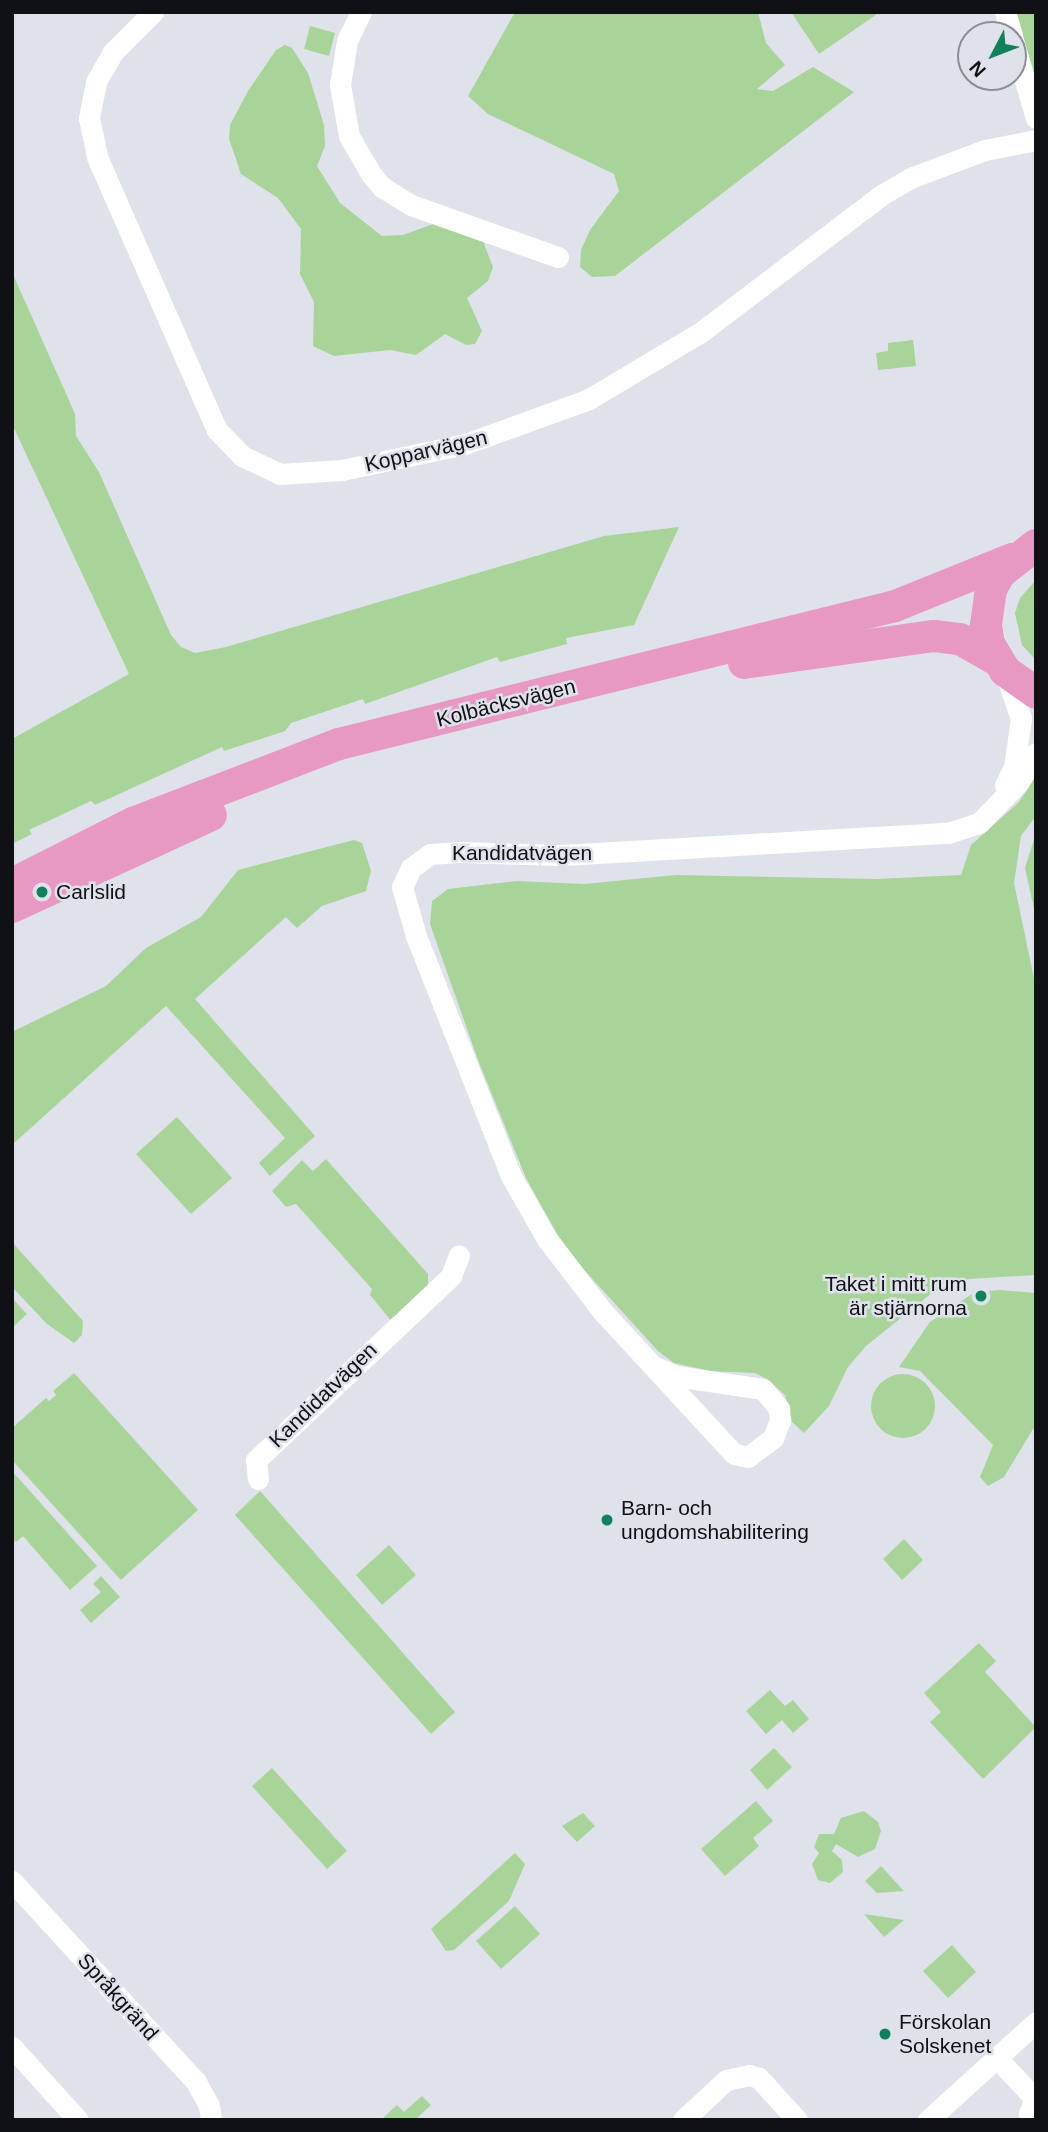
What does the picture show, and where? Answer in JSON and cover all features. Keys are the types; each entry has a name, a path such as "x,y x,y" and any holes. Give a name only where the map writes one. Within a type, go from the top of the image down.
{"highway":[{"path":"1001,666 986,626 987,607 991,589 1027,548"},
{"name":"Kolbäcksvägen","path":"12,884 133,823 340,744 884,609 1027,548"},
{"name":"Kolbäcksvägen","path":"12,907 136,847 350,761 712,669 934,636 960,639 1036,693"}],"street":[{"name":"Kopparvägen","path":"153,12 113,52 96,82 89,118 97,157 217,430 242,456 280,474 342,470 430,452 562,411 641,371 683,344 883,194 913,177 985,150 1036,140"},
{"path":"361,12 346,41 340,85 349,136 371,174 382,187 411,205 558,257"},
{"path":"1027,88 1036,118"},
{"name":"Kandidatvägen","path":"990,811 1014,767 1019,741 1016,699 1001,666"},
{"name":"Kandidatvägen","path":"655,1367 683,1377 763,1389 779,1409 780,1420 773,1438 748,1457 734,1454 655,1367 570,1271 511,1176 403,900 402,887 411,868 430,854 459,852 562,855 948,833 979,823 1018,783 1036,754"},
{"name":"Kandidatvägen","path":"258,1479 256,1460 451,1276 459,1255"},
{"name":"Språkgränd","path":"12,1881 196,2082 209,2105 211,2120"},
{"path":"928,2120 1036,2022"},
{"path":"12,2047 78,2120"},
{"path":"997,2058 1035,2107"},
{"path":"683,2120 726,2080 749,2075 759,2078 797,2120"}],"green space":[{"path":"515,12 758,12 766,43 785,65 757,89 773,91 813,67 854,92 615,276 592,277 580,267 581,250 590,230 619,191 614,174 488,114 468,96"},
{"path":"791,12 880,12 819,54"},
{"path":"1005,12 1036,12 1036,118 1027,87 1027,21 1008,21"},
{"path":"310,26 335,33 329,56 304,49"},
{"path":"285,45 292,48 308,73 324,125 325,146 317,166 340,203 382,236 403,235 447,219 486,232 484,244 493,267 488,281 467,298 482,331 475,344 466,345 445,334 416,355 390,350 334,356 313,346 314,302 300,274 301,229 278,198 241,174 229,139 230,125 248,91 276,50"},
{"path":"12,272 75,414 76,436 99,472 171,635 181,647 195,653 226,647 604,536 679,527 634,625 566,638 567,644 500,662 497,657 365,704 363,699 291,723 285,731 224,751 222,747 95,805 91,801 29,830 32,834 12,844 12,739 129,674 12,424"},
{"path":"913,340 916,366 878,370 876,353 888,351 888,343"},
{"path":"1036,580 1036,660 1022,645 1015,613 1020,598"},
{"path":"1036,776 1036,816 1021,836 1014,883 1036,988 1036,1275 969,1279 932,1293 866,1346 848,1367 829,1406 804,1433 792,1422 785,1395 767,1379 755,1373 710,1371 674,1363 658,1351 566,1250 526,1178 478,1060 430,924 432,901 448,889 517,881 584,884 676,875 876,879 961,875 971,845 1019,802"},
{"path":"1036,833 1036,918 1025,868"},
{"path":"354,840 362,843 371,871 366,891 322,906 297,928 286,917 195,999 315,1136 270,1176 259,1163 285,1138 166,1006 12,1145 12,1032 106,986 146,948 201,917 238,870"},
{"path":"177,1117 232,1178 191,1214 136,1154"},
{"path":"326,1159 428,1274 428,1285 393,1323 370,1295 372,1289 296,1204 286,1207 272,1191 302,1160 313,1171"},
{"path":"12,1242 83,1321 82,1335 74,1343 47,1324 12,1287"},
{"path":"1000,1290 1036,1293 1036,1424 1004,1477 988,1486 980,1477 993,1445 920,1371 899,1367 930,1322 975,1292"},
{"path":"12,1298 27,1314 12,1328"},
{"path":"74,1373 198,1510 121,1580 12,1460 12,1428 46,1398 49,1401 56,1395 53,1391"},
{"path":"903,1374 921,1380 929,1388 935,1406 929,1424 921,1432 903,1438 885,1432 877,1424 871,1406 877,1388 885,1380"},
{"path":"12,1471 97,1566 70,1590 23,1536 16,1542 12,1538"},
{"path":"260,1491 455,1712 431,1734 235,1515"},
{"path":"904,1539 923,1560 902,1580 883,1559"},
{"path":"389,1545 416,1575 382,1605 356,1575"},
{"path":"101,1576 120,1597 91,1623 80,1610 101,1592 93,1584"},
{"path":"979,1643 996,1661 985,1672 1036,1727 983,1779 930,1722 941,1712 924,1693"},
{"path":"770,1690 785,1706 793,1700 809,1719 793,1733 782,1720 766,1734 746,1711"},
{"path":"774,1748 792,1767 767,1790 750,1770"},
{"path":"272,1768 347,1851 327,1869 252,1786"},
{"path":"756,1801 773,1821 753,1838 759,1846 725,1876 701,1849"},
{"path":"864,1811 878,1822 881,1831 875,1849 858,1857 836,1844 832,1851 842,1860 843,1872 830,1883 818,1880 812,1864 819,1853 814,1847 819,1834 834,1834 841,1818"},
{"path":"583,1813 595,1826 577,1842 562,1826"},
{"path":"515,1853 525,1864 509,1901 454,1950 446,1951 431,1929"},
{"path":"881,1866 904,1891 877,1893 865,1881"},
{"path":"515,1906 540,1934 501,1969 476,1941"},
{"path":"864,1914 904,1920 884,1937"},
{"path":"952,1945 976,1972 948,1998 923,1971"},
{"path":"422,2096 431,2105 415,2120 381,2120 397,2105 404,2112"}],"place":[{"name":"Carlslid","path":"42,892"},
{"name":"Taket i mitt rum är stjärnorna","path":"981,1296"},
{"name":"Barn- och ungdomshabilitering","path":"607,1520"},
{"name":"Förskolan Solskenet","path":"885,2034"}]}
